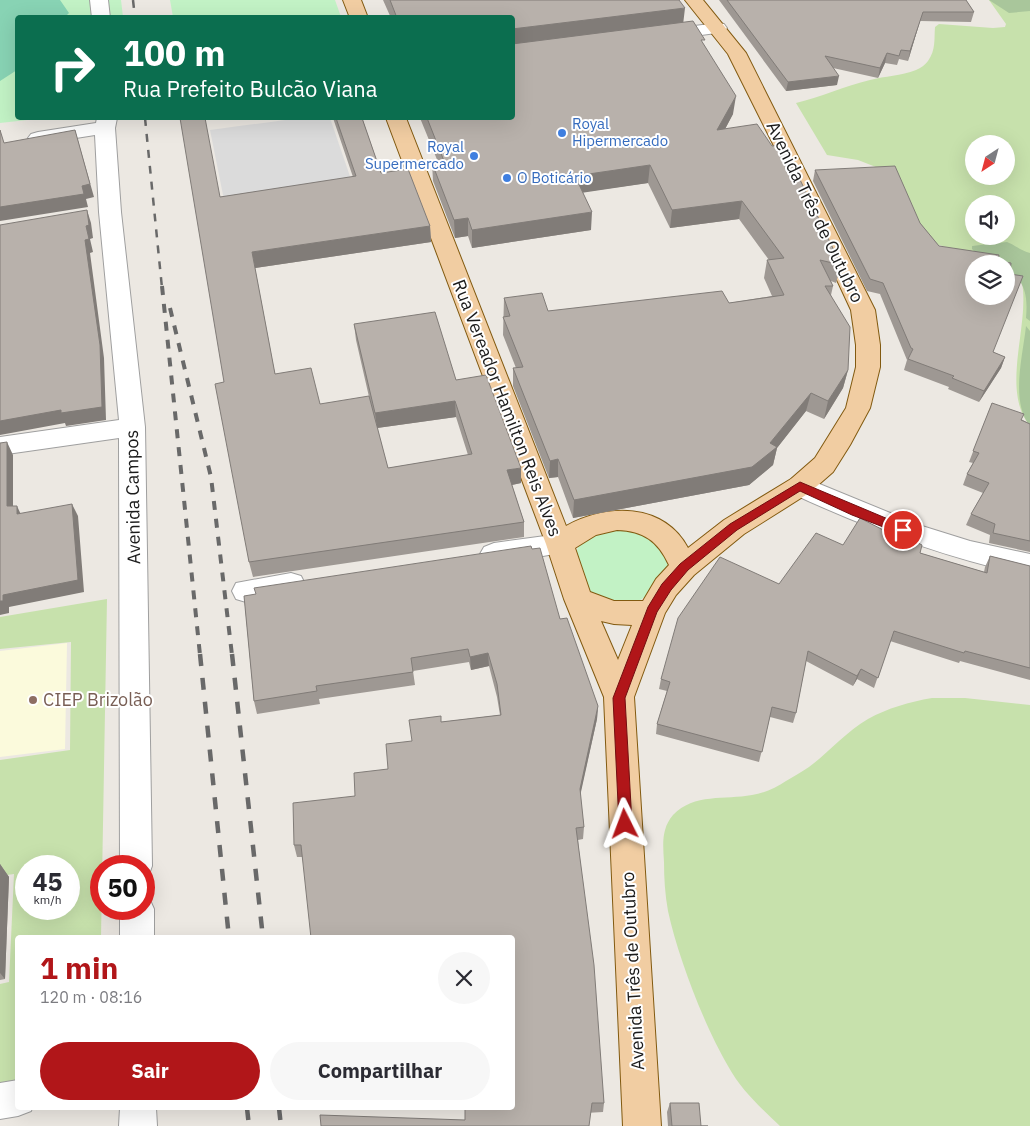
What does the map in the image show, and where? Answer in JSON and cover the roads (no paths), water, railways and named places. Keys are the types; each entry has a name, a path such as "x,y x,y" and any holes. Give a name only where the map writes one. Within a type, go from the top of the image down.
{"main road":[{"path":"352,0 358,15"},
{"name":"Avenida Três de Outubro","path":"642,1126 619,698 652,610 666,587 684,567 734,527 800,486 824,465 858,408 868,367 868,345 863,310 737,53 694,0"},
{"name":"Rua Vereador Hamilton Reis Alves","path":"397,120 560,544 578,599 619,698"},
{"path":"560,544 584,528 599,523 636,520 653,527 670,540 678,552 684,567"},
{"path":"578,599 608,613 637,614 652,610"}],"street":[{"path":"99,0 101,15"},
{"path":"649,36 718,28"},
{"path":"30,139 106,123"},
{"name":"Avenida Campos","path":"106,123 101,213 132,427 136,855"},
{"path":"0,446 132,427"},
{"path":"800,486 856,512 919,536 972,554 1030,566"},
{"path":"471,557 560,544"},
{"path":"246,591 315,581"},
{"path":"137,920 137,935"},
{"path":"0,1101 15,1098"},
{"path":"138,1110 138,1126"}],"railway":[{"path":"133,0 135,15"},
{"path":"145,120 162,288"},
{"path":"162,286 200,655"},
{"path":"170,308 211,477 232,655"},
{"path":"200,654 229,935"},
{"path":"232,654 263,935"},
{"path":"247,1110 249,1126"},
{"path":"279,1110 281,1126"}],"place":[{"name":"Royal Hipermercado","path":"562,133"},
{"name":"Royal Supermercado","path":"474,156"},
{"name":"O Boticário","path":"507,178"},
{"name":"CIEP Brizolão","path":"33,700"}]}
